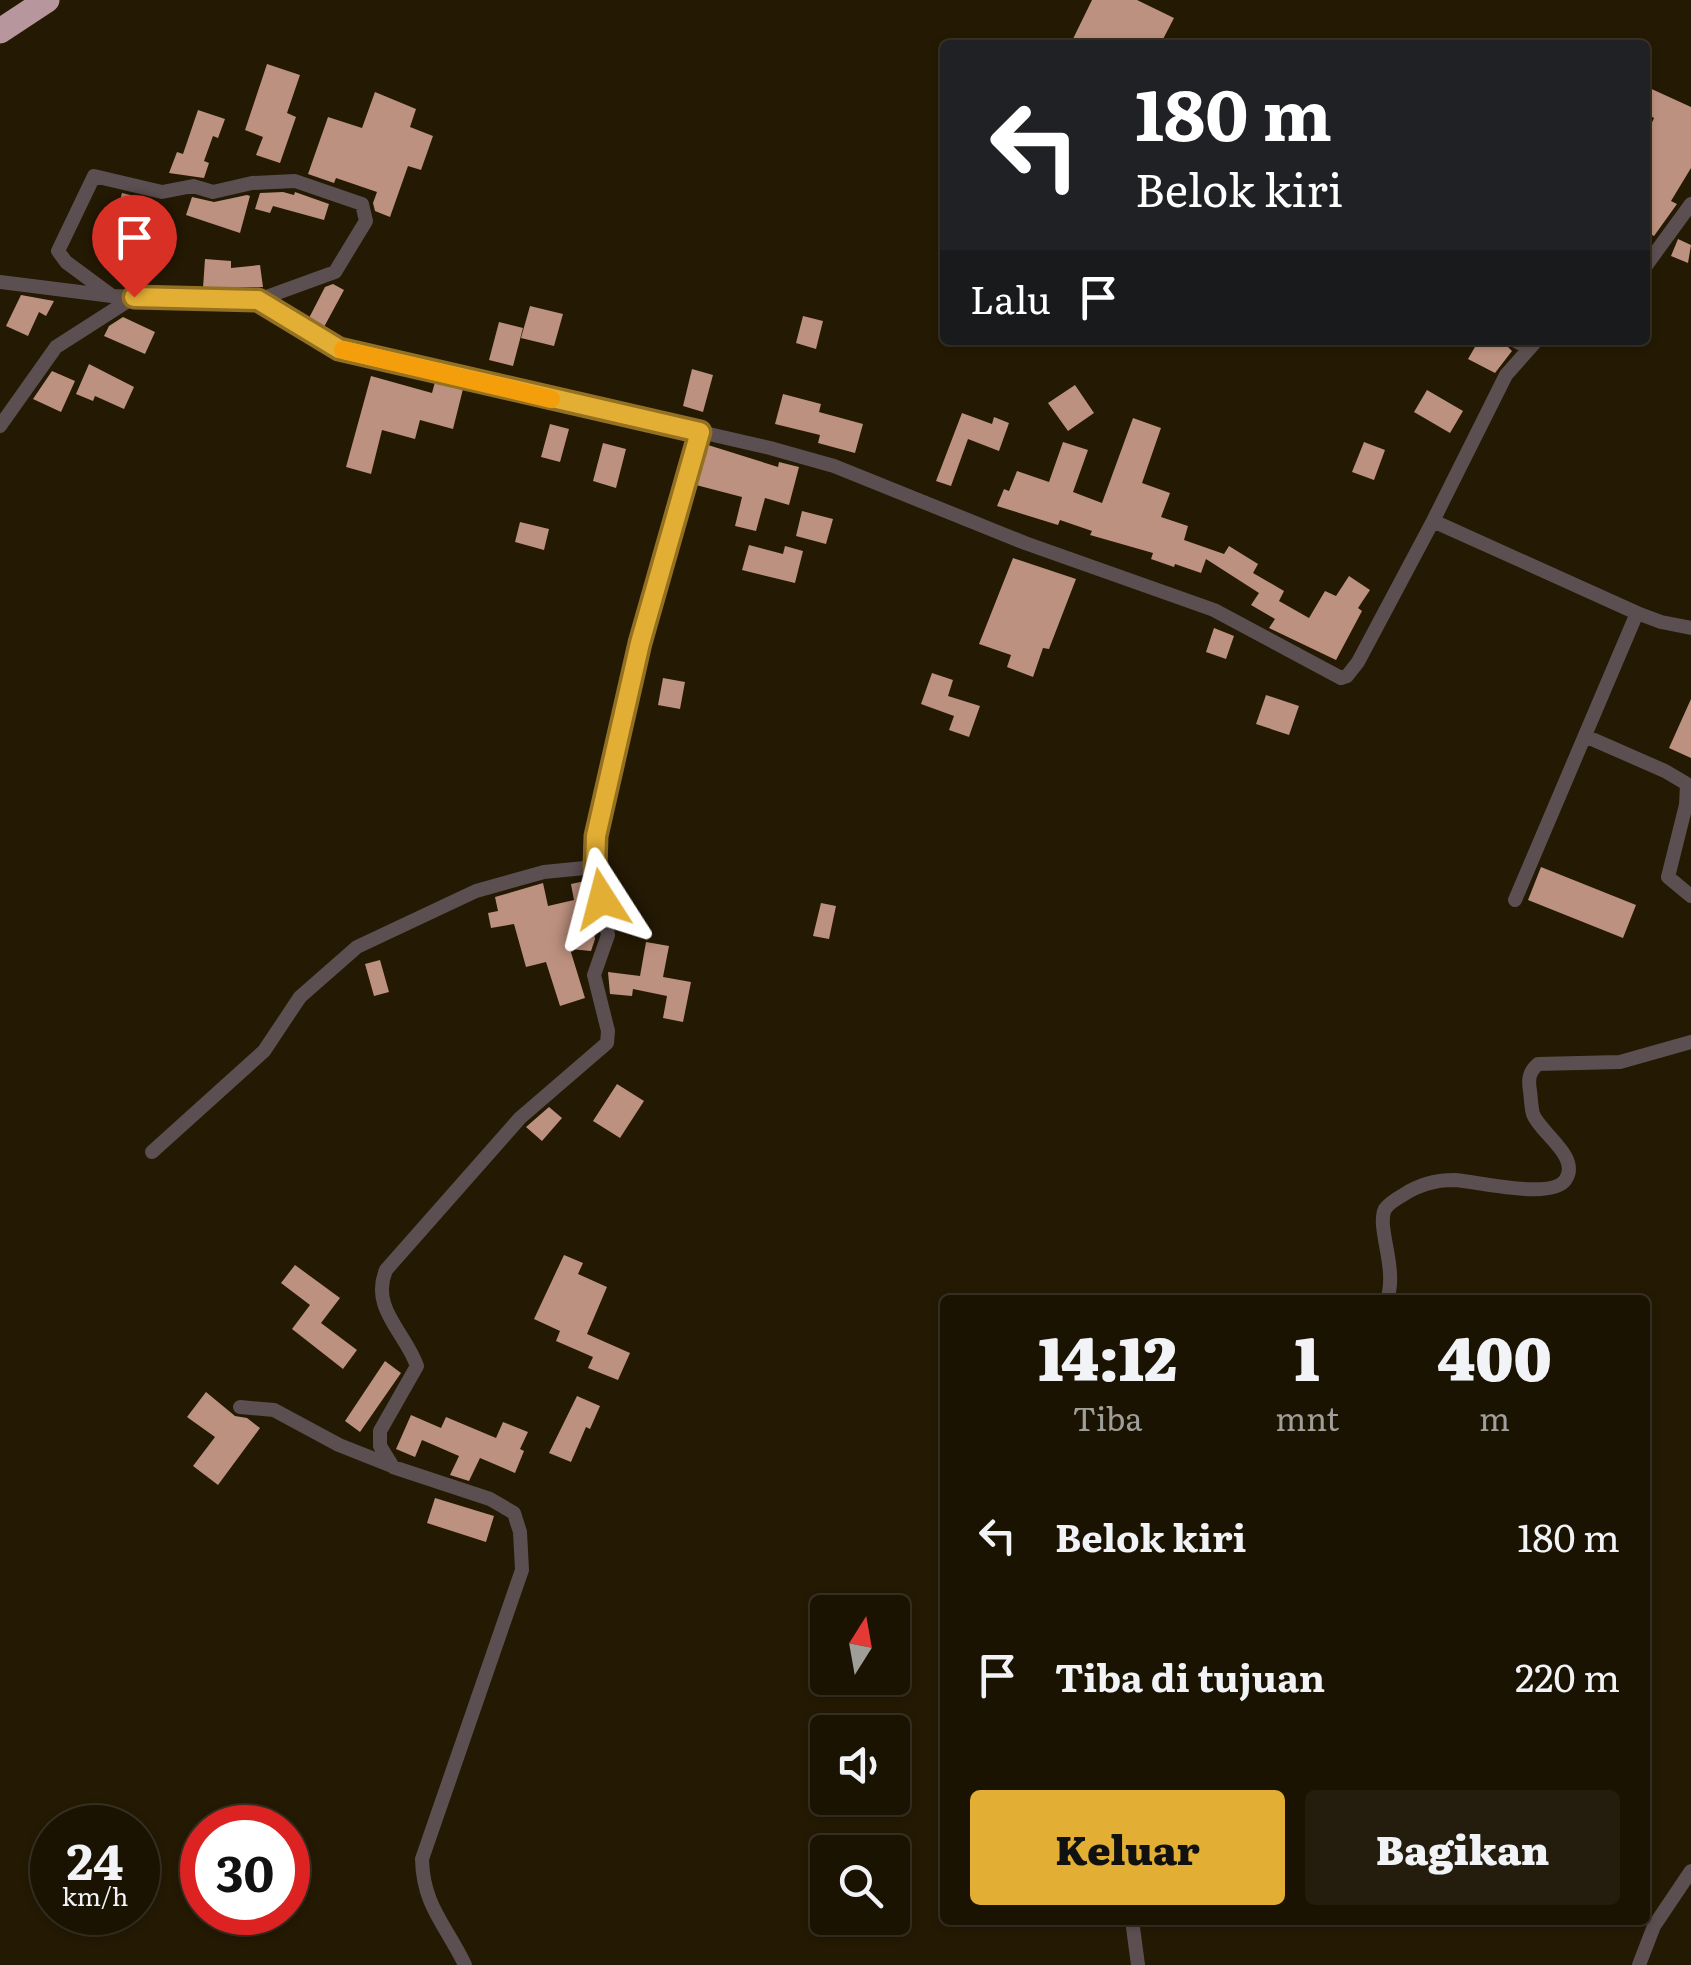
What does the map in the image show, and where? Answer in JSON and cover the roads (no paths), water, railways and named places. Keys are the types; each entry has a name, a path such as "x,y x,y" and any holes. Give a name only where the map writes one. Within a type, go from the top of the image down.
{"highway":[{"path":"0,31 47,0"}],"street":[{"path":"0,282 112,296 258,300 336,272 366,221 362,204 295,181 252,183 214,192 192,186 162,192 94,176 58,251 66,262 112,296"},
{"path":"1650,260 1691,204"},
{"path":"0,426 56,347 134,297"},
{"path":"258,300 339,349 834,466 1026,543 1214,610 1341,678 1358,662 1525,345"},
{"path":"393,1467 380,1446 380,1432 417,1366 382,1302 383,1276 520,1118 607,1043 608,1031 594,975 608,934 595,867 596,836 640,643 700,432"},
{"path":"1433,520 1636,612 1691,628"},
{"path":"1514,900 1636,612"},
{"path":"1585,736 1688,784 1668,877 1691,896"},
{"path":"152,1152 264,1051 300,997 358,946 476,891 544,872 595,867"},
{"path":"1389,1295 1391,1263 1382,1221 1386,1206 1396,1199 1423,1184 1451,1180 1515,1189 1549,1188 1558,1186 1568,1176 1570,1165 1564,1154 1533,1114 1528,1079 1538,1064 1620,1062 1691,1042"},
{"path":"240,1406 274,1410 338,1445 490,1499 514,1513 520,1532 522,1570 422,1859 423,1886 429,1902 465,1965"},
{"path":"1638,1965 1654,1926 1691,1871"},
{"path":"1133,1925 1138,1965"}]}
